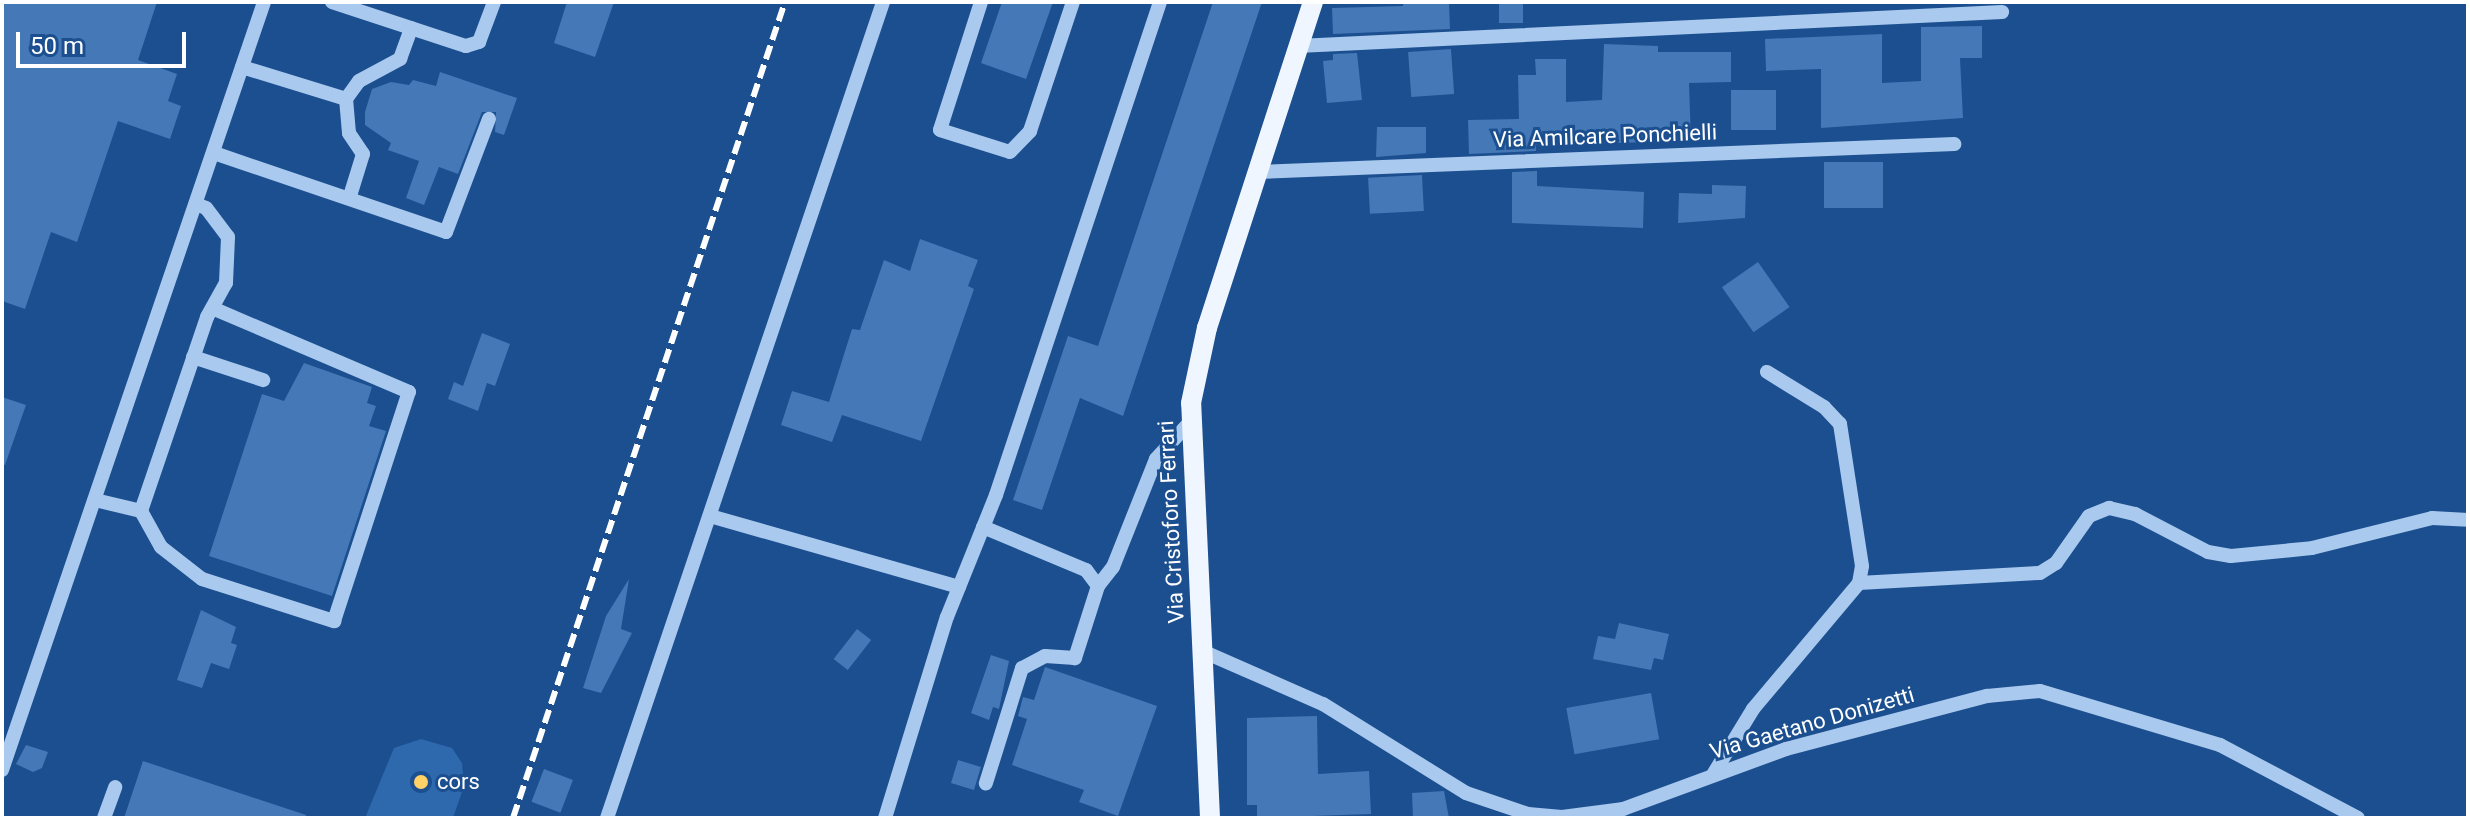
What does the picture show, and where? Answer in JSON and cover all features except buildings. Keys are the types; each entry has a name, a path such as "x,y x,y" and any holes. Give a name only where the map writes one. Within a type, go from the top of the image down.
{"main road":[{"name":"Via Cristoforo Ferrari","path":"1210,818 1189,423 1203,343 1313,2"}],"street":[{"path":"2,770 264,2"},
{"path":"332,2 466,46 479,42 494,2"},
{"path":"607,818 883,2"},
{"path":"981,2 940,130 1010,152 1030,131 1073,2"},
{"path":"885,818 959,587 983,527 1160,2"},
{"path":"1298,46 2002,12"},
{"path":"350,196 363,154 349,133 346,99 359,81 400,59 411,28"},
{"path":"242,67 346,99"},
{"path":"214,153 350,196 446,232 489,119"},
{"name":"Via Amilcare Ponchielli","path":"1258,172 1954,144"},
{"path":"141,511 193,357 212,308 226,283 228,237 206,208 196,204"},
{"path":"95,500 141,511 161,547 202,579 334,621 409,392 212,308"},
{"path":"193,357 263,380"},
{"path":"1714,773 1756,705 1859,583 1863,548 1840,424 1824,407 1767,372"},
{"path":"986,783 1022,668 1045,656 1075,658 1098,586 1113,567 1156,459 1189,423"},
{"path":"1859,583 2040,573 2056,563 2089,516 2109,508 2135,514 2208,552 2231,556 2312,548 2432,518 2468,520"},
{"path":"710,516 959,587"},
{"path":"983,527 1086,570 1098,586"},
{"name":"Via Gaetano Donizetti","path":"1202,651 1309,696 1444,781 1511,810 1562,817 1609,812 1786,749 1987,696 2040,691 2220,745 2358,818"},
{"path":"104,818 115,787"}],"shaded area":[{"name":"cors","path":"421,739 452,748 462,763 464,786 453,818 365,818 394,748"}],"railway":[{"path":"513,818 785,2"}],"place":[{"name":"cors","path":"421,782"}]}
